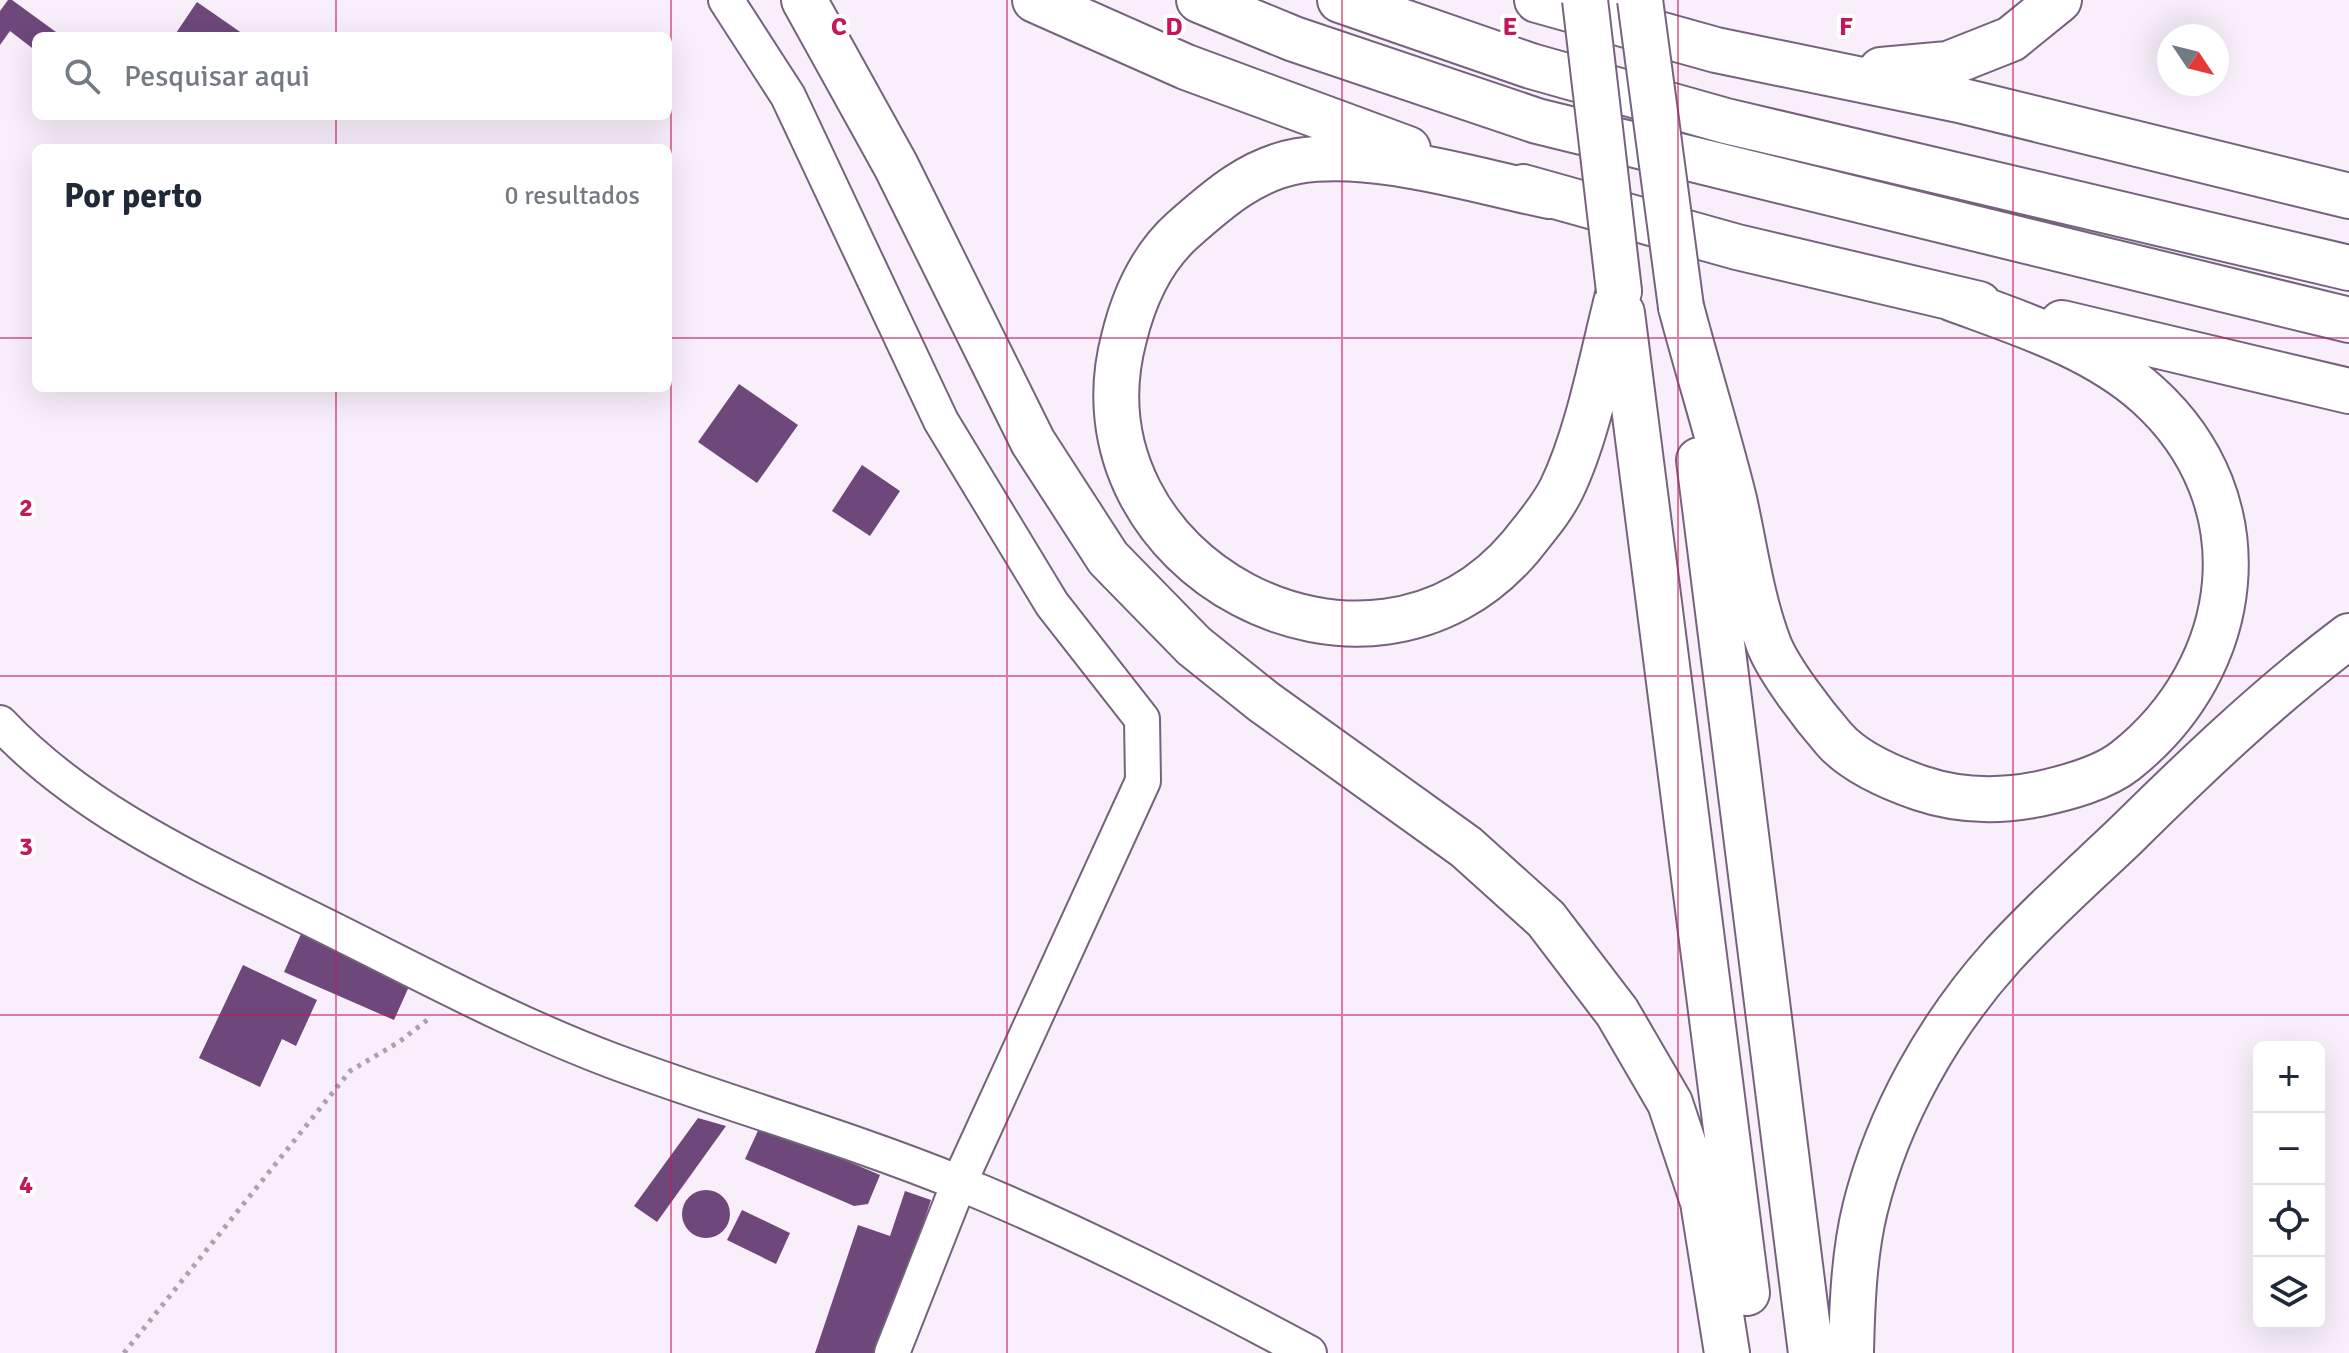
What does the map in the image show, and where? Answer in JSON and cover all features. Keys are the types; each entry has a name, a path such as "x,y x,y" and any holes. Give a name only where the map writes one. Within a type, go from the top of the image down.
{"main road":[{"path":"804,0 896,166 1033,442 1108,558 1194,646 1264,702 1466,847 1546,919 1617,1012 1670,1103 1703,1202 1727,1353"},
{"path":"1035,0 1186,67 1367,135 1549,196 1737,247 2349,391"},
{"path":"1199,0 1294,39 1537,121 2349,320"},
{"path":"1340,0 1531,66 1726,121 2349,268"},
{"path":"1537,0 1716,50 1959,100 2349,196"},
{"path":"1585,0 1754,1353"},
{"path":"1640,0 1811,1353"},
{"path":"1716,50 1892,72 1948,64 2011,39 2059,0"},
{"path":"1549,196 1388,163 1332,158 1296,162 1251,175 1162,248 1131,310 1119,356 1113,406 1123,457 1140,494 1168,534 1199,566 1232,590 1278,611 1359,626 1405,620 1447,606 1499,572 1535,529 1562,489 1619,291"},
{"path":"1681,307 1770,648 1836,742 1890,778 1941,795 2007,800 2068,788 2123,763 2169,717 2204,667 2222,617 2228,558 2211,487 2184,437 2148,395 2102,362 2049,335 1951,298"},
{"path":"1851,1353 1852,1313 1865,1210 1897,1117 1941,1035 2002,956 2177,785 2306,669 2349,636"}],"street":[{"path":"726,0 788,96 941,421 1052,604 1142,719 1143,781 959,1183 892,1353"},
{"path":"0,723 35,759 117,818 220,874 457,990 610,1060 959,1183 1177,1282 1309,1353"}],"path":[{"path":"124,1353 350,1071 399,1042 445,1006 457,990"}],"building":[{"path":"8,0 12,0 56,32 32,32 32,48 10,31 0,45 0,11"},
{"path":"197,2 240,32 177,32"},
{"path":"739,384 798,425 757,483 698,442"},
{"path":"862,465 900,491 870,536 832,511"},
{"path":"301,934 411,982 394,1020 284,972"},
{"path":"243,965 317,1000 296,1046 282,1039 260,1087 199,1058"},
{"path":"698,1118 726,1126 657,1222 634,1206"},
{"path":"761,1124 880,1175 868,1204 854,1206 745,1159"},
{"path":"706,1190 715,1191 723,1197 729,1205 729,1223 723,1231 715,1237 706,1238 697,1237 689,1231 683,1223 682,1214 683,1205 689,1197 697,1191"},
{"path":"905,1191 931,1200 880,1353 815,1353 858,1225 890,1236"},
{"path":"742,1210 790,1233 776,1264 727,1240"}]}
